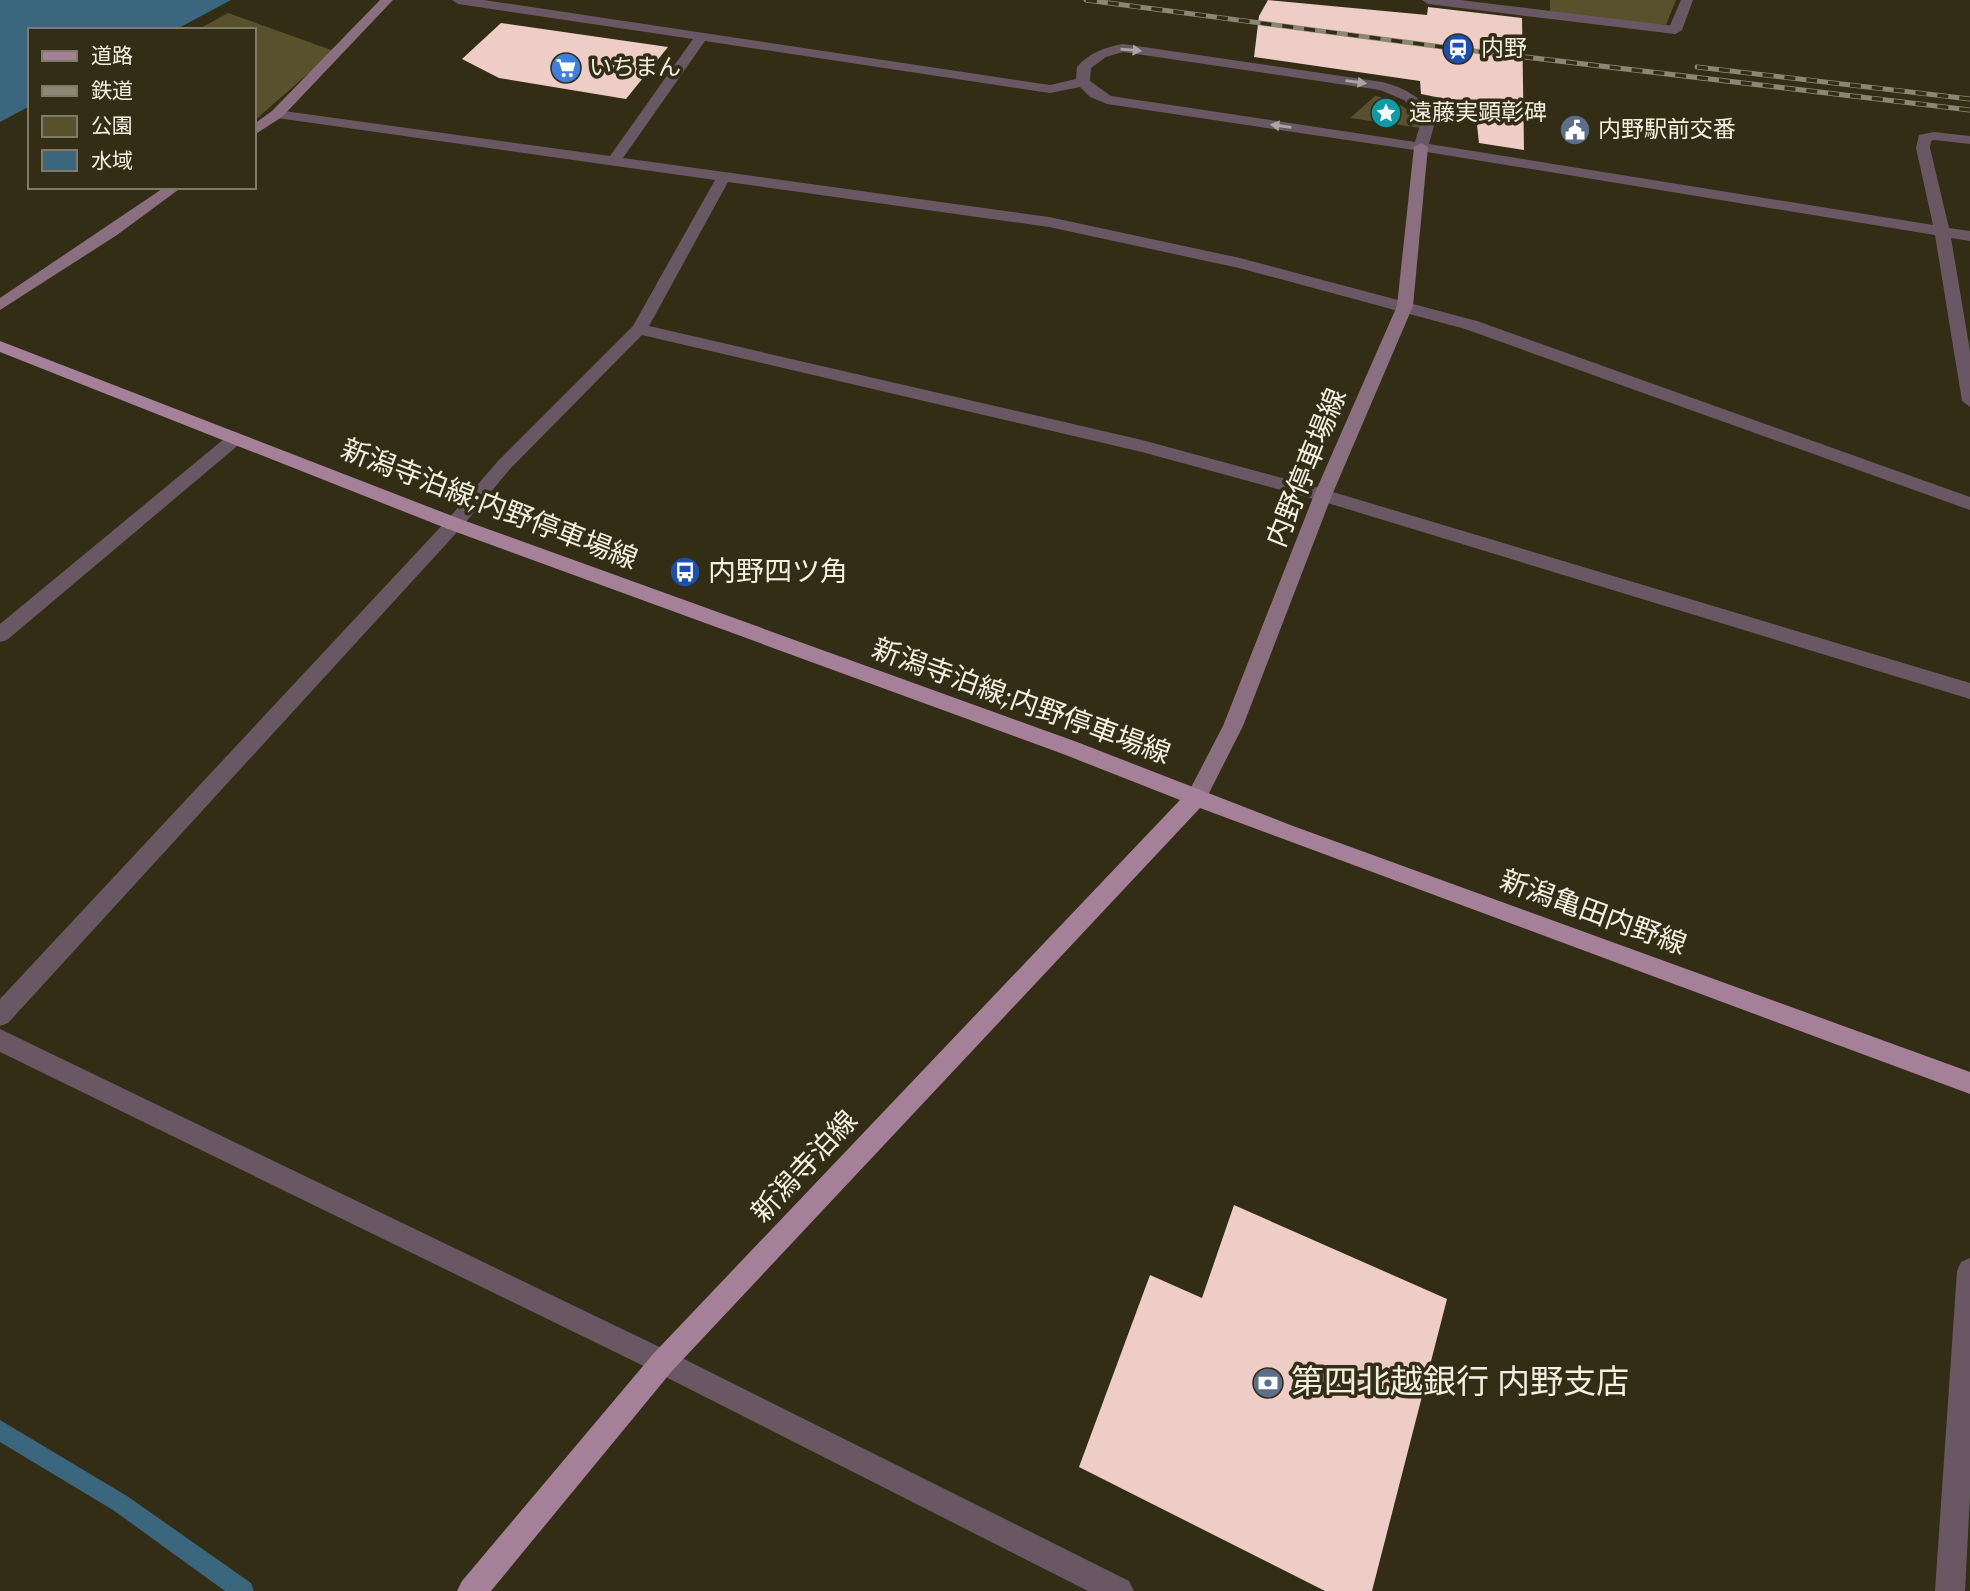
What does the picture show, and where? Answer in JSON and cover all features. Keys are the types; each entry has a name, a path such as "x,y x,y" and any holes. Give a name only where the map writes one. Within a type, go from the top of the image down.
{"main road":[{"path":"256,130 277,114 387,0"},
{"name":"内野停車場線","path":"1197,797 1233,726 1323,495 1405,306 1421,147"},
{"path":"0,305 172,189"},
{"name":"新潟寺泊線;内野停車場線","path":"0,346 454,524 1070,748 1197,797"},
{"name":"新潟亀田内野線","path":"1197,797 1970,1083"},
{"name":"新潟寺泊線","path":"472,1591 663,1362 1197,797"}],"street":[{"path":"458,0 1050,89 1083,82"},
{"path":"1428,0 1675,30 1687,0"},
{"path":"615,159 701,37"},
{"path":"1421,147 1429,118 1421,104 1403,92 1382,86 1123,48 1105,51 1093,58 1084,68 1083,82 1095,94 1107,100 1421,147 1970,236"},
{"path":"277,114 615,159 723,178 1049,222 1240,263 1471,325 1970,504"},
{"path":"1970,140 1934,136 1924,138 1923,148 1942,232 1970,401"},
{"path":"0,1015 454,524 505,465 639,328 723,178"},
{"path":"639,328 1142,446 1323,495 1970,691"},
{"path":"0,635 236,438"},
{"path":"0,1040 663,1362 1119,1591"},
{"path":"1950,1591 1970,1271"}],"green space":[{"path":"1550,0 1676,0 1666,25 1550,14"},
{"path":"228,13 334,51 256,119 256,28 201,28"},
{"path":"1375,96 1408,110 1421,128 1350,118"}],"water":[{"path":"0,0 231,0 179,28 28,28 28,107 0,122"}],"building":[{"path":"1268,0 1427,15 1428,7 1522,18 1524,150 1479,143 1476,116 1451,100 1421,94 1420,81 1254,57 1259,16"},
{"name":"いちまん","path":"501,23 668,47 626,99 499,78 462,59"},
{"name":"第四北越銀行 内野支店","path":"1234,1205 1447,1299 1372,1591 1325,1591 1079,1467 1150,1275 1202,1298"}],"waterway":[{"path":"0,1430 120,1503 243,1591"}],"railway":[{"path":"1086,0 1458,49 1970,110"},
{"path":"1697,67 1970,99"}],"place":[{"name":"内野","path":"1458,49"},
{"name":"いちまん","path":"566,68"},
{"name":"遠藤実顕彰碑","path":"1386,113"},
{"name":"内野駅前交番","path":"1575,130"},
{"name":"内野四ツ角","path":"685,572"},
{"name":"第四北越銀行 内野支店","path":"1268,1383"}]}
